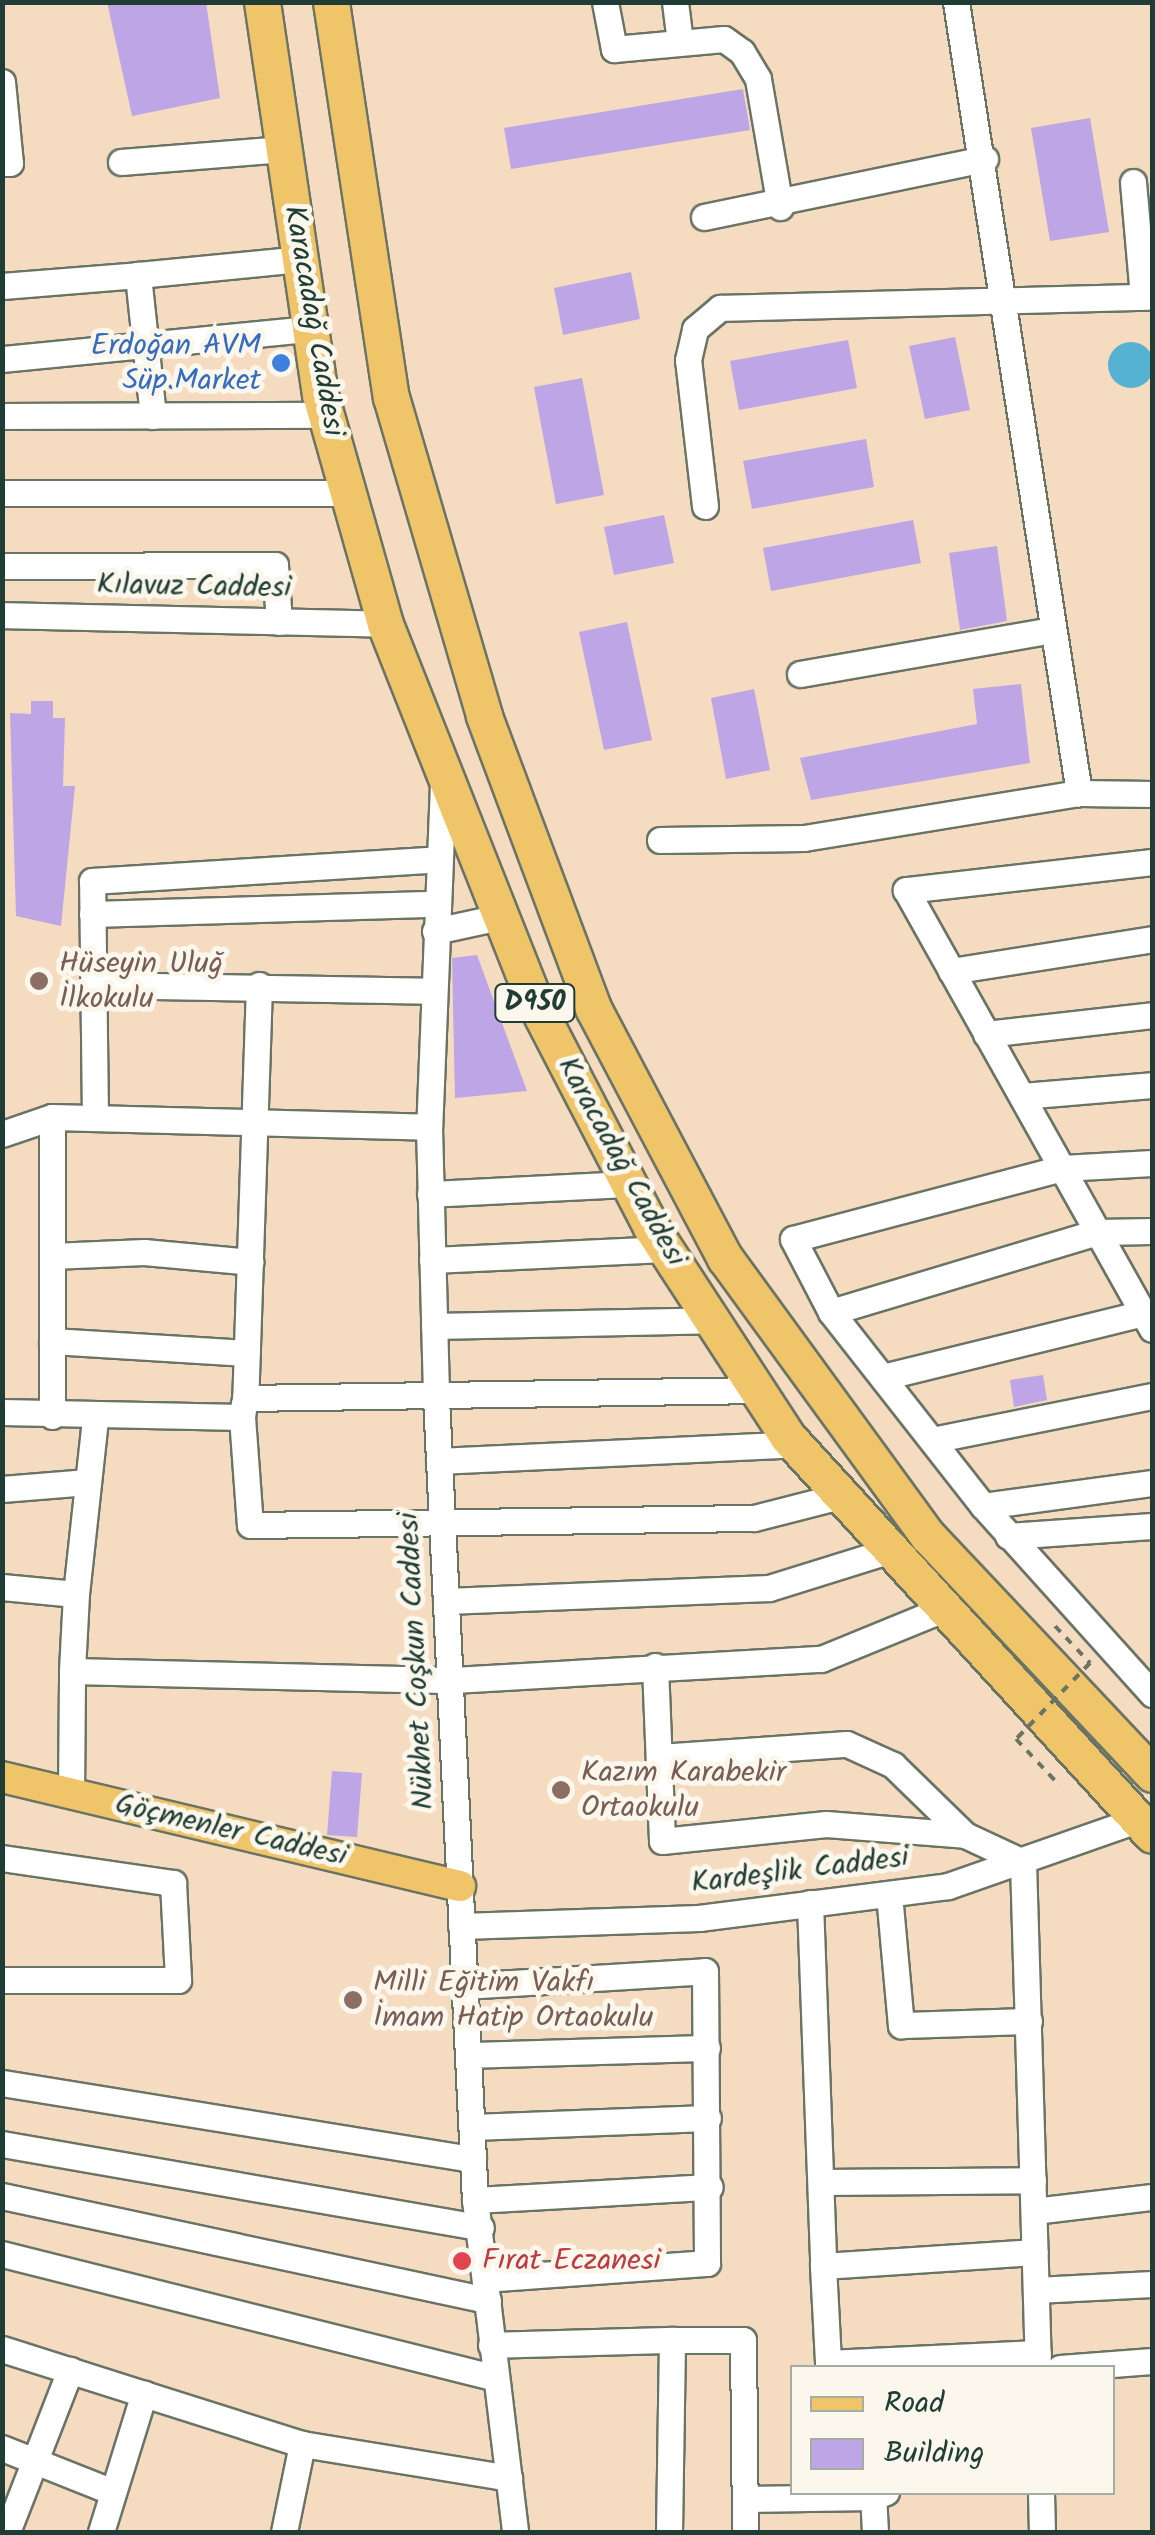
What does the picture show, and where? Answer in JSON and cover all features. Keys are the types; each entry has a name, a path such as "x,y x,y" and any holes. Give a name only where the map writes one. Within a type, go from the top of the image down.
{"highway":[{"name":"Karacadağ Caddesi","path":"262,2 326,415 385,624 443,784 499,918 628,1184 665,1249 796,1444 941,1610 1144,1828"},
{"name":"Karacadağ Caddesi","path":"331,2 391,397 484,716 593,1008 726,1258 917,1520 1098,1726 1152,1774"}],"main road":[{"name":"Göçmenler Caddesi","path":"2,1777 460,1886"}],"street":[{"path":"605,2 614,49 724,39 750,66 780,207"},
{"path":"675,2 680,42"},
{"path":"956,2 1006,295 1078,793"},
{"path":"2,82 10,163 2,163"},
{"path":"121,162 284,150"},
{"path":"704,217 780,207 985,159"},
{"path":"705,506 688,360 695,329 720,308 1006,295 1148,297 1133,182"},
{"path":"2,286 300,259"},
{"path":"138,275 153,416"},
{"path":"2,359 310,329"},
{"path":"2,416 326,415"},
{"path":"2,493 347,493"},
{"path":"2,566 274,565 280,622"},
{"name":"Kılavuz Caddesi","path":"2,616 385,624"},
{"path":"800,674 1052,630"},
{"name":"Nükhet Coşkun Caddesi","path":"443,784 435,904 429,1127 436,1398 453,1680 475,2200 487,2290 492,2377 515,2532"},
{"path":"660,840 804,838 1078,793 1152,794"},
{"path":"96,1118 92,881 438,859"},
{"path":"888,1376 1149,1317 906,890 1152,862"},
{"path":"92,914 435,904"},
{"path":"435,932 499,918"},
{"path":"951,971 1152,938"},
{"path":"94,985 432,991"},
{"path":"259,986 258,1122 243,1408 250,1526 754,1518 840,1496"},
{"path":"986,1034 1152,1015"},
{"path":"1022,1096 1152,1085"},
{"path":"52,1117 52,1416"},
{"path":"2,1134 52,1117 429,1127"},
{"path":"1152,1163 1062,1168 793,1239 831,1312 888,1376 983,1506 1152,1693"},
{"path":"430,1194 628,1184"},
{"path":"831,1312 1098,1232 1152,1230"},
{"path":"432,1260 665,1249"},
{"path":"52,1256 144,1252 251,1262"},
{"path":"434,1326 712,1320"},
{"path":"52,1341 247,1353"},
{"path":"2,1412 96,1419 436,1398 758,1390"},
{"path":"937,1439 1152,1396"},
{"path":"71,1794 76,1594 96,1419"},
{"path":"439,1461 796,1444"},
{"path":"2,1489 88,1482"},
{"path":"983,1506 1152,1483"},
{"path":"1008,1536 1152,1526"},
{"path":"446,1601 769,1588 888,1551"},
{"path":"2,1587 76,1594"},
{"path":"72,1671 453,1680 822,1658 941,1610"},
{"path":"655,1666 662,1841 826,1824 966,1835"},
{"path":"659,1757 847,1744 893,1766 966,1835 1023,1862 1038,2360 828,2363 810,1903"},
{"name":"Kardeşlik Caddesi","path":"461,1926 698,1918 889,1894 1144,1828"},
{"path":"2,1858 174,1883 178,1980 2,1980"},
{"path":"889,1894 901,2024 1028,2022"},
{"path":"2,2196 487,2290 706,2263 710,2187 705,1971 463,1986"},
{"path":"469,2055 706,2048"},
{"path":"2,2083 474,2160"},
{"path":"472,2127 708,2118"},
{"path":"2,2144 480,2228"},
{"path":"820,2182 1034,2180"},
{"path":"475,2200 710,2187"},
{"path":"1034,2211 1152,2198"},
{"path":"823,2266 1036,2252"},
{"path":"2,2254 492,2377"},
{"path":"1036,2290 1152,2284"},
{"path":"670,2532 672,2340"},
{"path":"491,2346 742,2340 745,2532"},
{"path":"2,2349 302,2444 509,2478"},
{"path":"1099,2365 1152,2361"},
{"path":"7,2532 70,2370"},
{"path":"100,2532 144,2394"},
{"path":"284,2532 302,2444"},
{"path":"2,2448 113,2492"},
{"path":"745,2499 880,2495 875,2532"},
{"path":"1042,2495 1042,2532"}],"path":[{"path":"1055,1626 1090,1663 1016,1739 1060,1786"}],"water":[{"path":"1131,342 1147,349 1154,365 1147,381 1131,388 1115,381 1108,365 1115,349"}],"building":[{"path":"107,2 206,2 220,98 132,116"},
{"path":"743,89 750,130 511,169 504,128"},
{"path":"1090,118 1109,232 1050,241 1031,128"},
{"path":"631,272 640,319 563,335 554,288"},
{"path":"955,337 970,410 925,419 909,346"},
{"path":"848,340 857,388 739,410 730,361"},
{"path":"582,378 604,495 556,504 534,387"},
{"path":"866,439 874,487 752,509 743,461"},
{"path":"664,515 674,563 614,575 604,527"},
{"path":"913,520 921,563 771,591 763,548"},
{"path":"997,546 1007,621 960,630 949,553"},
{"path":"627,622 652,740 604,750 579,632"},
{"path":"1021,684 1030,763 811,800 800,758 977,724 973,689"},
{"path":"754,689 770,770 726,779 711,698"},
{"path":"31,701 53,701 53,718 65,718 63,786 75,786 61,926 16,916 10,713 31,714"},
{"path":"477,955 527,1091 455,1098 452,958"},
{"path":"1043,1375 1047,1400 1014,1407 1010,1380"},
{"path":"332,1771 362,1773 357,1837 327,1835"}],"place":[{"name":"Erdoğan AVM Süp.Market","path":"281,363"},
{"name":"Hüseyin Uluğ İlkokulu","path":"39,981"},
{"name":"Kazım Karabekir Ortaokulu","path":"561,1790"},
{"name":"Milli Eğitim Vakfı İmam Hatip Ortaokulu","path":"353,2000"},
{"name":"Fırat Eczanesi","path":"462,2261"}]}
